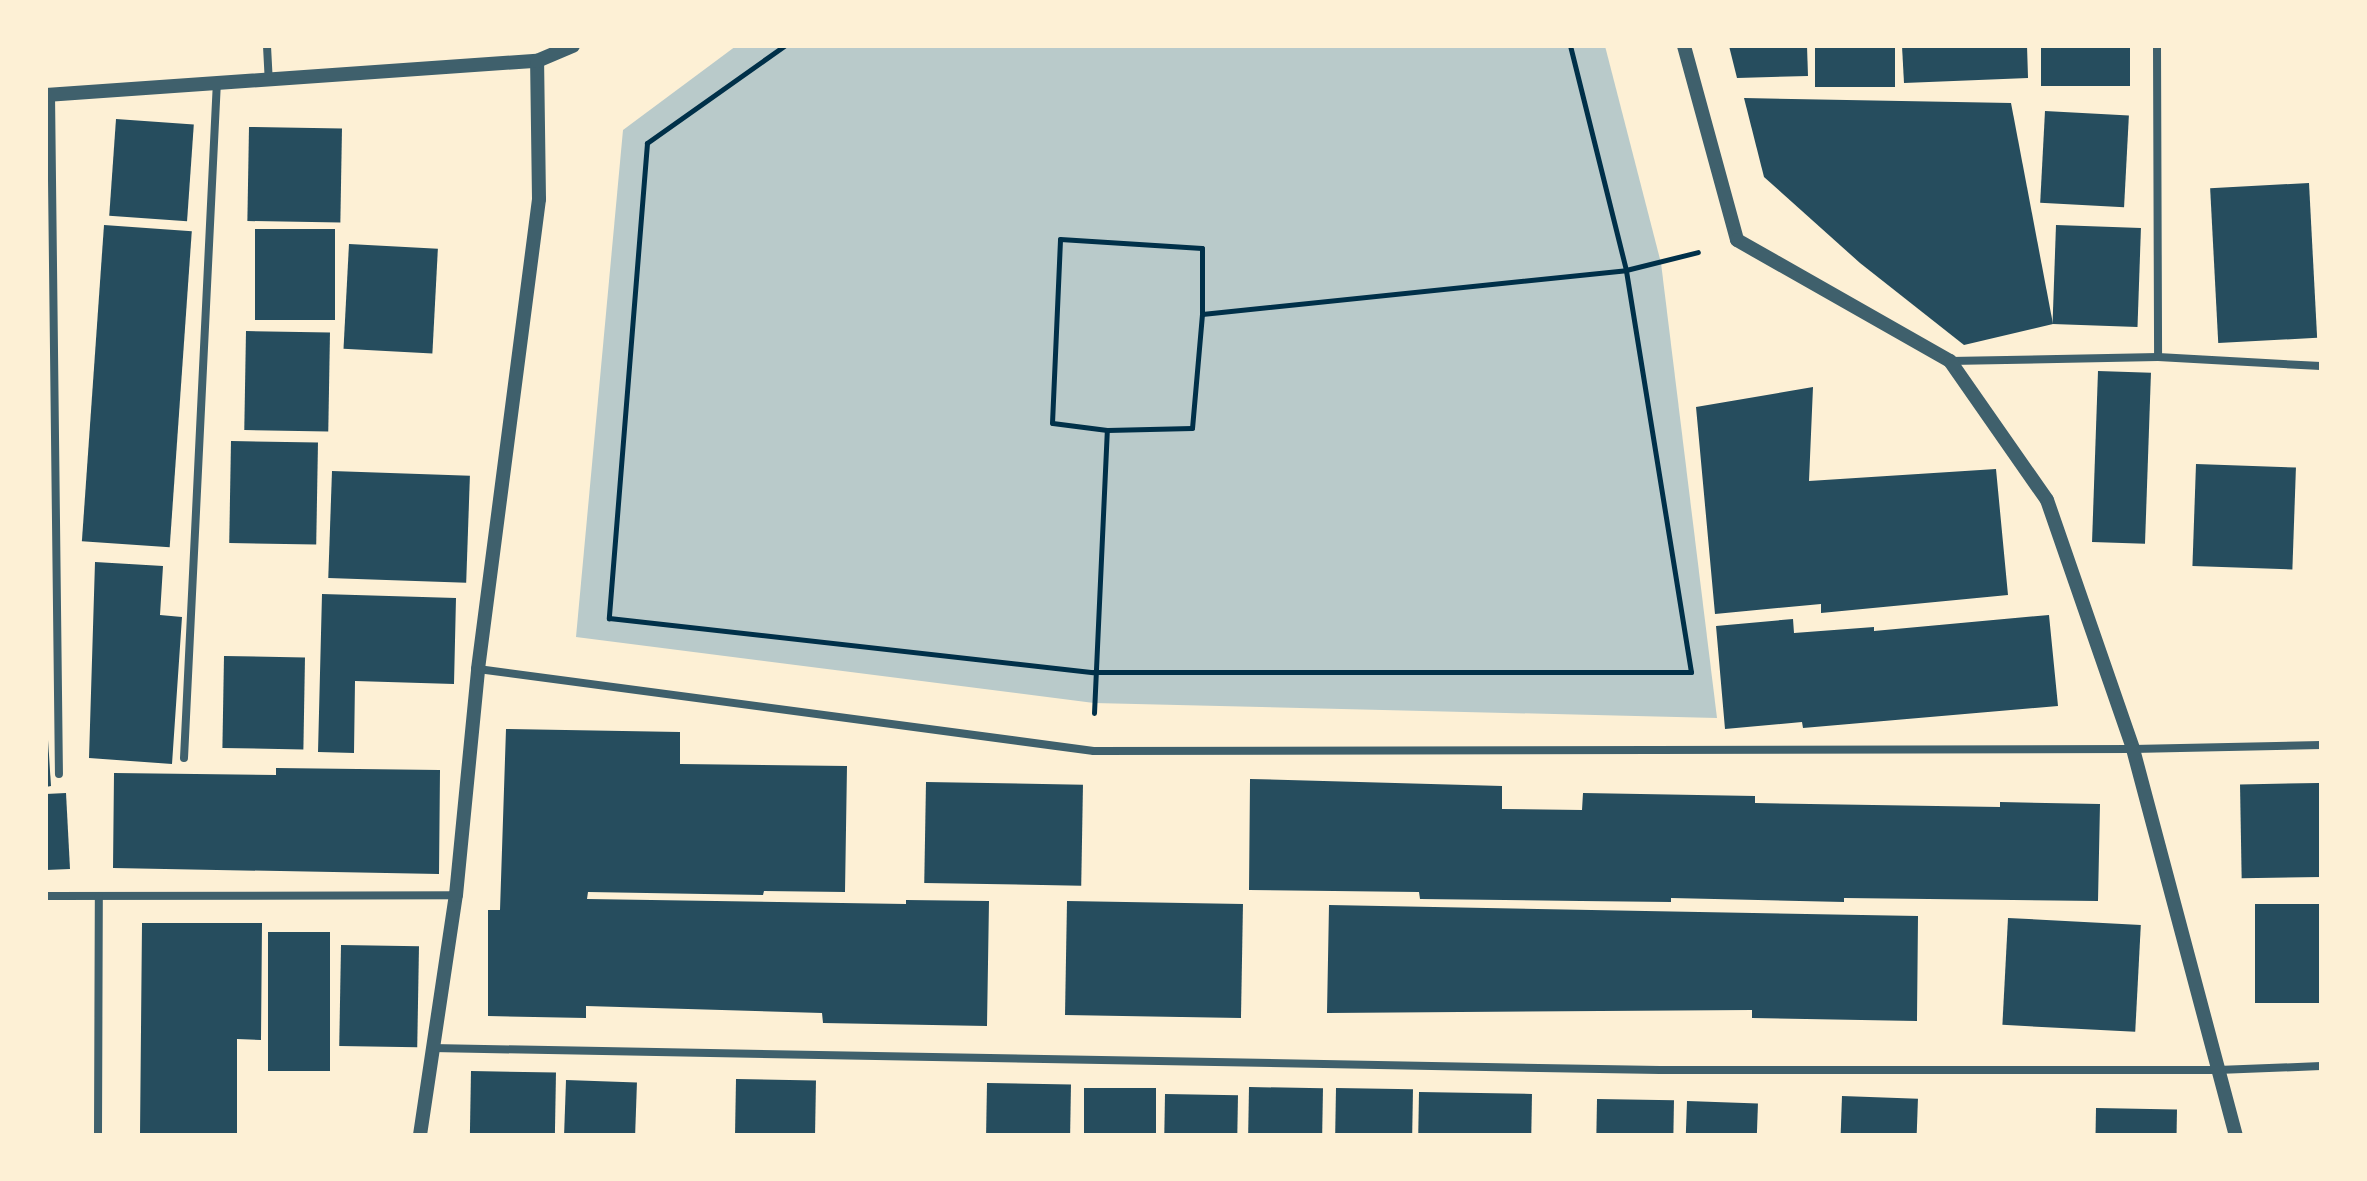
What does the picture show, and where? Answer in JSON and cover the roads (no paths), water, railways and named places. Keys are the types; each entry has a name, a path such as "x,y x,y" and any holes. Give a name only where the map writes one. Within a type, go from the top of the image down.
{"street":[{"path":"267,46 269,79"},
{"path":"59,774 49,95 269,79 537,54 573,46"},
{"path":"1684,46 1737,240 1950,361 2047,500 2133,749 2236,1135"},
{"path":"2157,46 2158,357"},
{"path":"420,1135 456,895 478,669 539,199 537,54"},
{"path":"184,758 217,81"},
{"path":"1950,361 2158,357 2321,366"},
{"path":"478,669 1094,751 2133,749 2321,745"},
{"path":"46,896 456,895"},
{"path":"98,1135 99,896"},
{"path":"431,1048 1660,1070 2218,1070 2321,1066"}]}
